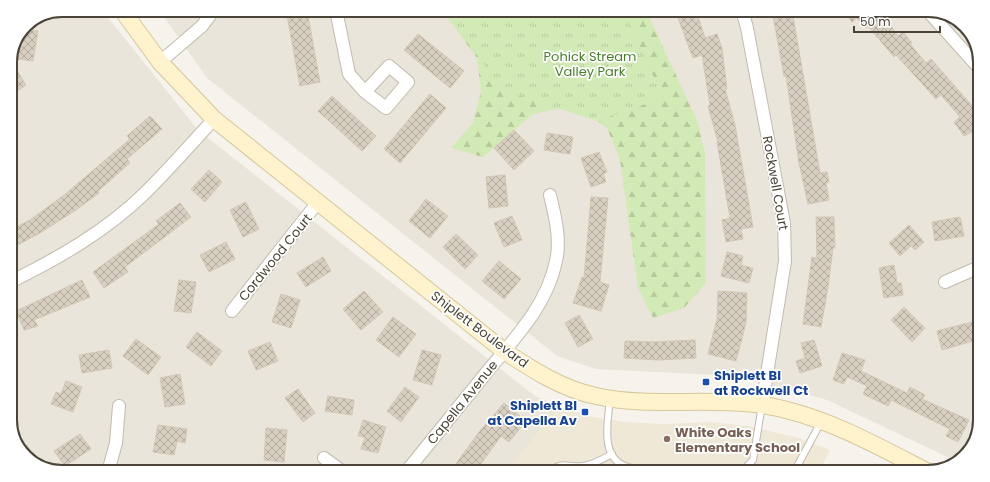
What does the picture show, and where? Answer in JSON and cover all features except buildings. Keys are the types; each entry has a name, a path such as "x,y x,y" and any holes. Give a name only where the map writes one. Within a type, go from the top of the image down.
{"street":[{"name":"Shiplett Boulevard","path":"127,17 160,62 214,119 504,351 541,375 570,388 610,399 642,402 731,402 762,405 820,422 871,443 914,465"},
{"path":"160,62 202,26 209,17"},
{"path":"338,17 350,74 365,92"},
{"name":"Rockwell Court","path":"743,17 784,222 786,241 785,260 762,405"},
{"path":"933,18 973,61"},
{"path":"17,278 85,241 116,218 144,193 214,119"},
{"name":"Capella Avenue","path":"412,465 504,351 543,298 552,278 558,242 550,195"},
{"name":"Cordwood Court","path":"232,311 318,202"},
{"path":"945,282 973,270"},
{"path":"110,465 116,443 119,406"},
{"path":"324,458 334,465"}],"lane":[{"path":"610,399 607,436 612,454 617,461 624,465"},
{"path":"747,465 752,460 762,405"},
{"path":"798,465 820,422"},
{"path":"586,465 601,461 612,454"},
{"path":"563,465 574,465"}],"shaded area":[{"path":"108,17 198,130 535,396 559,406 521,465 56,465 42,460 32,454 19,435 17,423 17,59 20,45 25,37 30,30 37,25 45,20 53,18"},
{"path":"164,17 928,17 943,19 962,32 971,47 973,59 973,420 971,435 962,450 951,458 827,400 735,376 596,369 557,356 207,78"},
{"name":"White Oaks Elementary School","path":"559,406 593,417 624,422 664,424 709,422 748,426 795,437 830,450 822,465 512,465"}],"green space":[{"path":"447,17 649,17 698,123 705,154 706,283 684,308 653,318 638,288 620,160 607,128 597,121 566,107 533,114 483,157 451,148 473,123 481,91 477,58"},
{"name":"Pohick Stream Valley Park","path":"447,17 627,17 663,98 597,121 505,91"}],"place":[{"name":"Shiplett Bl at Rockwell Ct","path":"706,382"},
{"name":"Shiplett Bl at Capella Av","path":"585,412"},
{"name":"White Oaks Elementary School","path":"667,439"}]}
